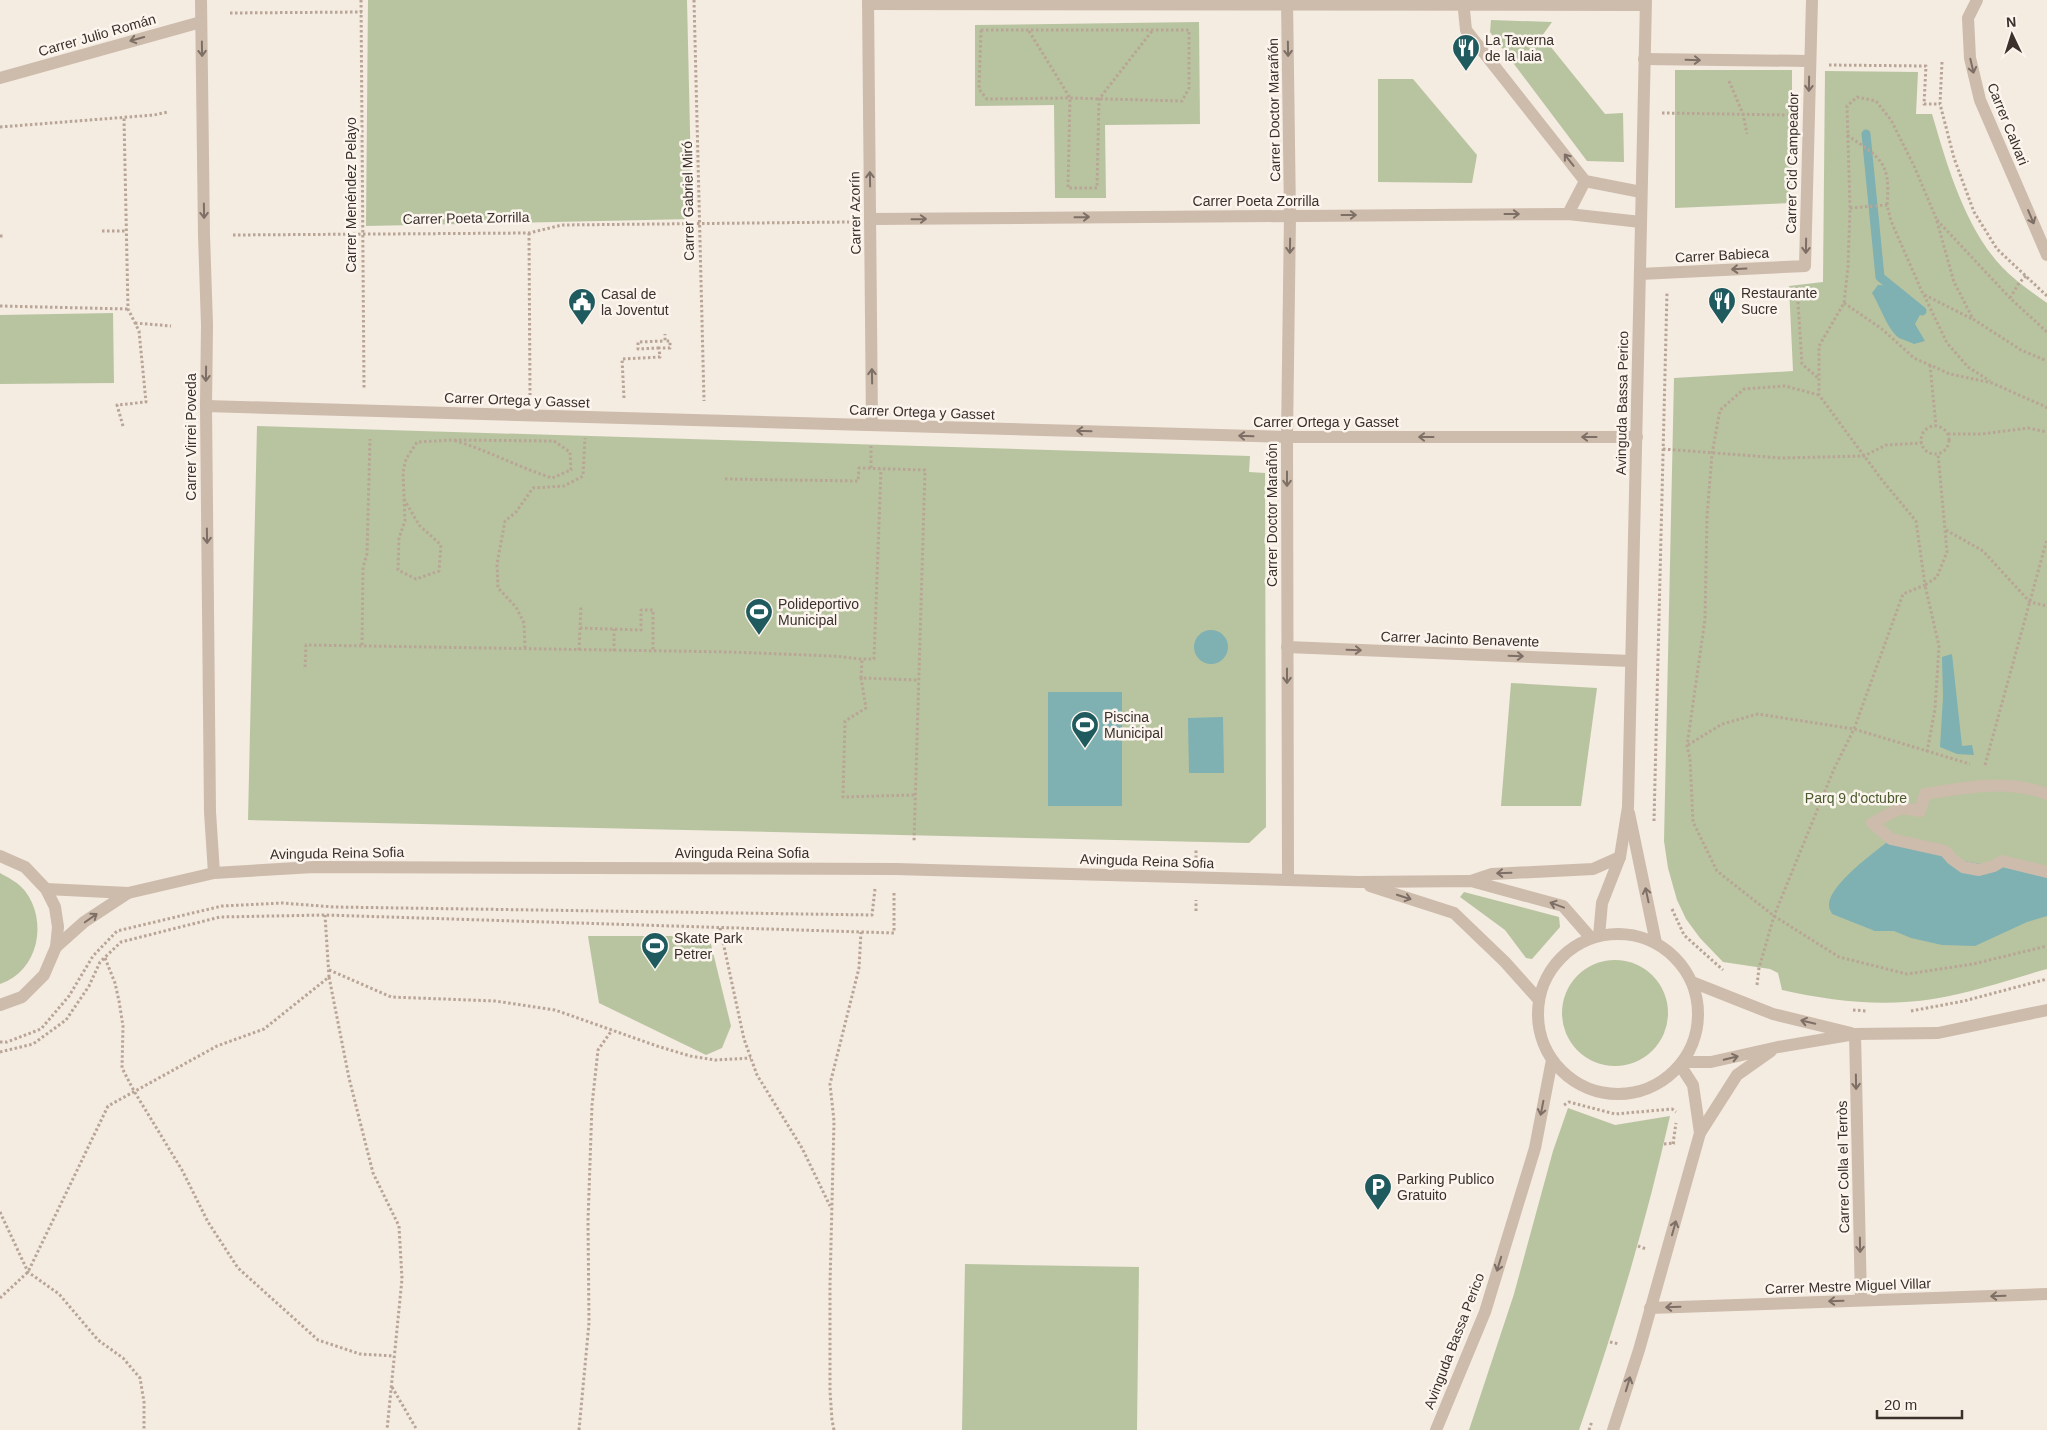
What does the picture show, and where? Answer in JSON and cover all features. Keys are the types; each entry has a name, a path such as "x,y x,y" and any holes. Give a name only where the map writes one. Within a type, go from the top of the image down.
{"street":[{"name":"Carrer Virrei Poveda","path":"201,0 207,325 210,812 214,873"},
{"name":"Carrer Cid Campeador","path":"1805,266 1812,0"},
{"path":"1968,18 1972,0"},
{"name":"Carrer Calvari","path":"1977,0 1968,18 1970,58 1980,100 2047,255"},
{"path":"868,2 1646,3"},
{"name":"Carrer Azorín","path":"868,2 872,425"},
{"name":"Carrer Doctor Marañón","path":"1287,2 1290,215 1287,437 1288,879"},
{"path":"1463,2 1466,30 1585,181 1641,192"},
{"name":"Avinguda Bassa Perico","path":"1595,937 1602,903 1620,857 1628,807 1646,3"},
{"name":"Carrer Julio Román","path":"0,78 202,22"},
{"path":"1644,59 1809,61"},
{"path":"1568,214 1585,181"},
{"name":"Carrer Poeta Zorrilla","path":"870,219 1568,214 1641,222"},
{"name":"Carrer Babieca","path":"1640,274 1805,266"},
{"name":"Carrer Ortega y Gasset","path":"206,406 1287,437 1637,437"},
{"name":"Carrer Jacinto Benavente","path":"1288,647 1631,661"},
{"path":"2047,794 2024,786 1989,785 1947,790 1925,794 1920,811 1901,808 1872,823 1891,840 1945,851 1963,867 1979,870 1994,866 2002,861 2047,872"},
{"name":"Avinguda Bassa Perico","path":"1628,807 1656,943"},
{"path":"0,856 25,867 46,889 55,907 58,927 56,947 44,975 22,997 0,1005"},
{"name":"Avinguda Reina Sofia","path":"1471,881 1492,874 1593,869 1620,857"},
{"name":"Avinguda Reina Sofia","path":"46,889 128,892 214,873 314,867 877,869 1358,882 1471,881 1563,906 1595,937"},
{"name":"Avinguda Reina Sofia","path":"1358,882 1454,913 1505,962 1539,1000"},
{"name":"Avinguda Reina Sofia","path":"56,947 84,922 128,892"},
{"path":"1628,934 1656,943 1678,960 1692,982 1697,998 1698,1015 1697,1032 1692,1047 1682,1063 1662,1081 1639,1092 1615,1094 1591,1090 1569,1078 1552,1060 1544,1046 1537,1016 1539,1000 1545,980 1556,962 1572,948 1595,937 1628,934"},
{"path":"1692,982 1773,1014 1855,1034"},
{"path":"1682,1063 1711,1062 1778,1047 1855,1034 1938,1033 2047,1010"},
{"name":"Carrer Colla el Terròs","path":"1855,1034 1861,1300"},
{"path":"1613,1430 1639,1350 1700,1133 1737,1075 1778,1047"},
{"name":"Avinguda Bassa Perico","path":"1436,1430 1485,1312 1535,1148 1552,1060"},
{"path":"1682,1063 1693,1085 1700,1133"},
{"name":"Carrer Mestre Miguel Villar","path":"1650,1308 2047,1294"}],"path":[{"name":"Carrer Menéndez Pelayo","path":"362,0 364,389"},
{"name":"Carrer Gabriel Miró","path":"694,0 704,401"},
{"path":"230,13 362,12"},
{"path":"981,30 1152,31 1190,30 1189,88 1182,101 1070,98 987,99 980,89 981,30"},
{"path":"1029,30 1070,98 1068,188 1097,188 1099,100 1152,31"},
{"path":"1718,61 1725,70 1743,114 1747,134"},
{"path":"1942,62 1940,104 1954,158 1974,212 1997,249 2047,296"},
{"path":"1823,64 1926,66 1924,104 1940,104"},
{"path":"1927,752 1935,709 1939,646 1926,585 1916,521 1864,456 1819,395 1819,346 1844,303 1848,267 1850,208 1847,106 1857,97 1876,101 1891,120 1914,166 1936,218 1954,282 1973,319"},
{"path":"0,127 124,118 168,112"},
{"path":"1664,113 1795,115"},
{"path":"123,426 117,405 146,402 139,331 128,309 124,118"},
{"path":"1847,136 1879,157 1889,182 1887,205 1892,221 1947,343 1968,367 1992,382 2046,407 2047,410"},
{"path":"1850,208 1887,205"},
{"path":"1936,218 1954,240 2010,298 2047,332"},
{"name":"Carrer Poeta Zorrilla","path":"233,234 529,233 562,225 700,222 849,222"},
{"path":"102,231 126,231"},
{"path":"529,233 530,395"},
{"path":"2010,298 2019,283 2026,276"},
{"path":"1796,282 1802,364 1818,378"},
{"path":"1654,822 1667,288"},
{"path":"1924,294 1973,319 2021,350 2047,361"},
{"path":"1844,303 1882,329 1914,358 1950,374 1992,382"},
{"path":"0,306 128,309"},
{"path":"135,323 171,326"},
{"path":"665,334 666,341"},
{"path":"670,341 670,348 659,348 638,348 638,342 670,341"},
{"path":"624,398 622,359 660,358 659,348"},
{"path":"1930,365 1936,426"},
{"path":"1819,395 1785,386 1744,389 1720,410 1712,454 1707,516 1705,619 1687,746 1690,758 1693,822 1717,871 1774,916 1839,958 1907,974 1973,964 2047,946"},
{"path":"1936,426 1948,434 1949,440 1948,446 1938,454 1927,452 1922,443 1925,431 1930,427 1936,426"},
{"path":"1948,434 1982,434 2028,428 2047,432"},
{"path":"525,648 524,623 516,607 498,588 497,564 505,521 516,512 533,488 564,486 583,476 586,432"},
{"path":"362,646 363,567 367,554 370,439"},
{"path":"404,499 419,525 441,545 439,571 416,579 398,570 399,538 405,521 404,499 403,472 406,459 417,442 453,440 554,441 570,452 571,470 552,478 521,468 475,447 453,440"},
{"path":"871,468 872,440"},
{"path":"1663,449 1781,458 1864,456 1886,445 1922,443"},
{"path":"1756,991 1759,968 1774,916 1834,770 1854,729 1903,594 1926,585 1936,577 1947,552 1938,454"},
{"path":"726,479 858,481 859,468 925,470 914,842"},
{"path":"305,667 306,645 730,652 833,656 862,660 874,659 881,469"},
{"path":"1946,530 1983,551 2030,602 2047,606"},
{"path":"1687,746 1722,724 1758,714 1854,729 1985,768 2047,539"},
{"path":"579,650 581,606"},
{"path":"580,628 641,630 641,610 653,610 653,652"},
{"path":"614,629 614,651"},
{"path":"862,660 861,678 866,708 845,721 843,797 914,795"},
{"path":"861,678 918,680"},
{"path":"0,1042 7,1042 41,1029 69,996 93,956 117,931 222,906 282,903 334,907 872,916 877,869"},
{"path":"0,1052 33,1044 66,1020 89,986 100,962 121,942 220,917 326,915 894,933 894,893"},
{"path":"1196,900 1196,911"},
{"path":"1668,901 1684,935 1724,971"},
{"path":"326,915 329,977 349,1078 373,1173 399,1226 402,1279 387,1430"},
{"path":"720,928 744,1039 751,1058 762,1083 802,1148 831,1208"},
{"path":"834,1430 830,1391 831,1208 834,1121 830,1084 859,968 861,932"},
{"path":"105,958 115,983 123,1026 122,1068 182,1170 208,1222 238,1268 318,1340 360,1354 394,1356"},
{"path":"329,970 391,997 503,1002 555,1010 690,1056 715,1060 751,1058"},
{"path":"0,1298 28,1272 108,1106 217,1046 264,1029 329,977"},
{"path":"1904,1012 1964,1001 2047,979"},
{"path":"1850,1010 1868,1011"},
{"path":"579,1430 589,1322 588,1220 592,1105 598,1050 612,1030"},
{"path":"1559,1108 1569,1102 1615,1114 1672,1109 1677,1113 1670,1152"},
{"path":"0,1212 28,1272 59,1294 98,1340 123,1358 140,1378 144,1402 144,1430"},
{"path":"1641,1258 1646,1239"},
{"path":"1614,1352 1620,1334"},
{"path":"391,1386 417,1430"},
{"path":"1589,1430 1594,1413"}],"green space":[{"path":"368,0 687,0 692,219 366,226"},
{"path":"1491,20 1552,22 1542,36 1605,114 1623,113 1624,162 1587,161 1490,32"},
{"path":"1199,22 1200,124 1105,125 1106,198 1055,198 1054,105 975,106 975,25"},
{"path":"1675,70 1792,70 1792,203 1675,208"},
{"name":"Parq 9 d'octubre","path":"1825,71 1918,72 1916,114 1932,114 1951,175 1978,234 1989,251 2007,272 2047,303 2047,969 1962,993 1933,999 1894,1003 1838,1000 1782,990 1778,973 1770,969 1723,962 1700,938 1686,919 1677,900 1668,868 1664,841 1674,378 1793,371 1789,286 1823,282"},
{"path":"1378,79 1413,79 1477,155 1472,183 1378,182"},
{"path":"113,313 114,383 0,384 0,315"},
{"name":"Polideportivo Municipal","path":"257,426 1250,456 1249,472 1265,473 1266,827 1249,843 248,820"},
{"path":"1511,683 1597,688 1581,806 1501,806"},
{"path":"0,873 17,883 25,891 32,903 36,916 37,930 36,944 24,968 13,978 0,984"},
{"path":"1464,892 1559,917 1560,927 1532,959 1526,958 1505,930 1460,897"},
{"name":"Skate Park Petrer","path":"588,936 709,936 731,1026 722,1048 706,1055 599,1003"},
{"path":"1615,960 1635,964 1652,976 1664,993 1668,1013 1664,1033 1652,1050 1635,1062 1615,1066 1595,1062 1578,1050 1566,1033 1562,1013 1566,993 1578,976 1595,964"},
{"path":"1568,1108 1615,1125 1670,1116 1651,1196 1617,1314 1579,1430 1469,1430 1514,1294 1553,1151"},
{"path":"965,1264 1139,1267 1137,1430 962,1430"}],"water":[{"path":"1878,285 1884,285 1896,290 1922,311 1915,324 1925,341 1914,344 1899,338 1895,334 1872,293"},
{"path":"1211,630 1223,635 1228,647 1223,659 1211,664 1199,659 1194,647 1199,635"},
{"path":"1952,654 1962,746 1972,745 1974,755 1957,754 1940,747 1943,697 1942,657"},
{"name":"Piscina Municipal","path":"1048,692 1122,692 1122,806 1048,806"},
{"path":"1223,717 1224,773 1189,773 1188,718"},
{"path":"1891,839 1952,859 2047,872 2047,916 2027,922 1975,946 1942,945 1911,938 1894,931 1875,931 1832,914 1829,906 1830,898 1836,889 1854,869"}],"waterway":[{"path":"1866,134 1880,277 1922,311"}],"place":[{"name":"La Taverna de la Iaia","path":"1466,72"},
{"name":"Restaurante Sucre","path":"1722,325"},
{"name":"Casal de la Joventut","path":"582,326"},
{"name":"Polideportivo Municipal","path":"759,636"},
{"name":"Piscina Municipal","path":"1085,749"},
{"name":"Skate Park Petrer","path":"655,970"},
{"name":"Parking Publico Gratuito","path":"1378,1211"}]}
